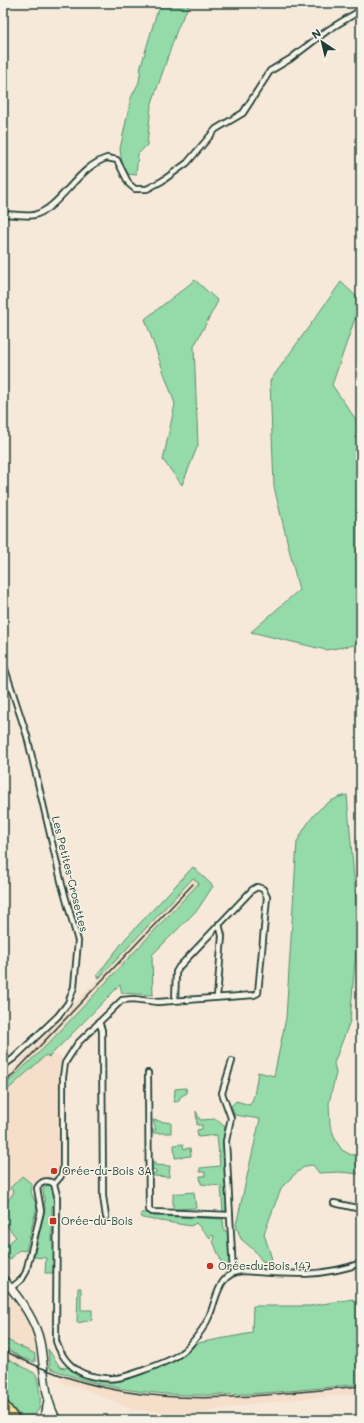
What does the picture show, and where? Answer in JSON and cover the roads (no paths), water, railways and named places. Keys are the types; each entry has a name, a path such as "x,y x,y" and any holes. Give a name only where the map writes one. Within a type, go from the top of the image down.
{"main road":[{"path":"3,1279 20,1300 37,1331 48,1396 57,1420"},
{"path":"42,1420 46,1412 48,1396"},
{"path":"3,1403 16,1420"},
{"path":"3,1413 7,1420"}],"street":[{"path":"3,214 29,216 42,213 52,205 79,176 107,158 117,160 129,184 135,189 147,189 162,181 186,163 216,129 243,113 270,71 290,59 328,30 361,10"},
{"name":"Les Petites-Crosettes","path":"3,663 27,736 62,885 78,941 74,986 68,1003 58,1016 14,1058 3,1066"},
{"path":"54,1184 61,1176 63,1169 64,1067 72,1050 117,1003 125,999 154,1002 175,1001 254,995 260,991 267,897 266,892 260,888 253,889 177,969 175,1001"},
{"path":"217,997 222,936 219,924"},
{"path":"99,1022 102,1030 103,1196 106,1217"},
{"path":"232,1061 222,1093 231,1118 226,1140 233,1273"},
{"path":"148,1072 149,1210 152,1212 230,1215"},
{"path":"11,1288 22,1279 26,1270 41,1211 37,1191 38,1186 47,1181 54,1184"},
{"path":"54,1184 57,1195 55,1334 58,1348 64,1358 81,1372 89,1376 117,1379 157,1365 183,1352 190,1345 208,1319 222,1282 233,1273 243,1271 311,1274 344,1269 361,1262"},
{"path":"334,1203 361,1209"}],"railway":[{"path":"3,1085 193,884"},
{"path":"3,1350 48,1371 92,1385 136,1393 179,1397 222,1397 267,1395 361,1386"}],"place":[{"name":"Orée-du-Bois 3A","path":"54,1171"},
{"name":"Orée-du-Bois","path":"53,1221"},
{"name":"Orée-du-Bois 147","path":"210,1266"}]}
